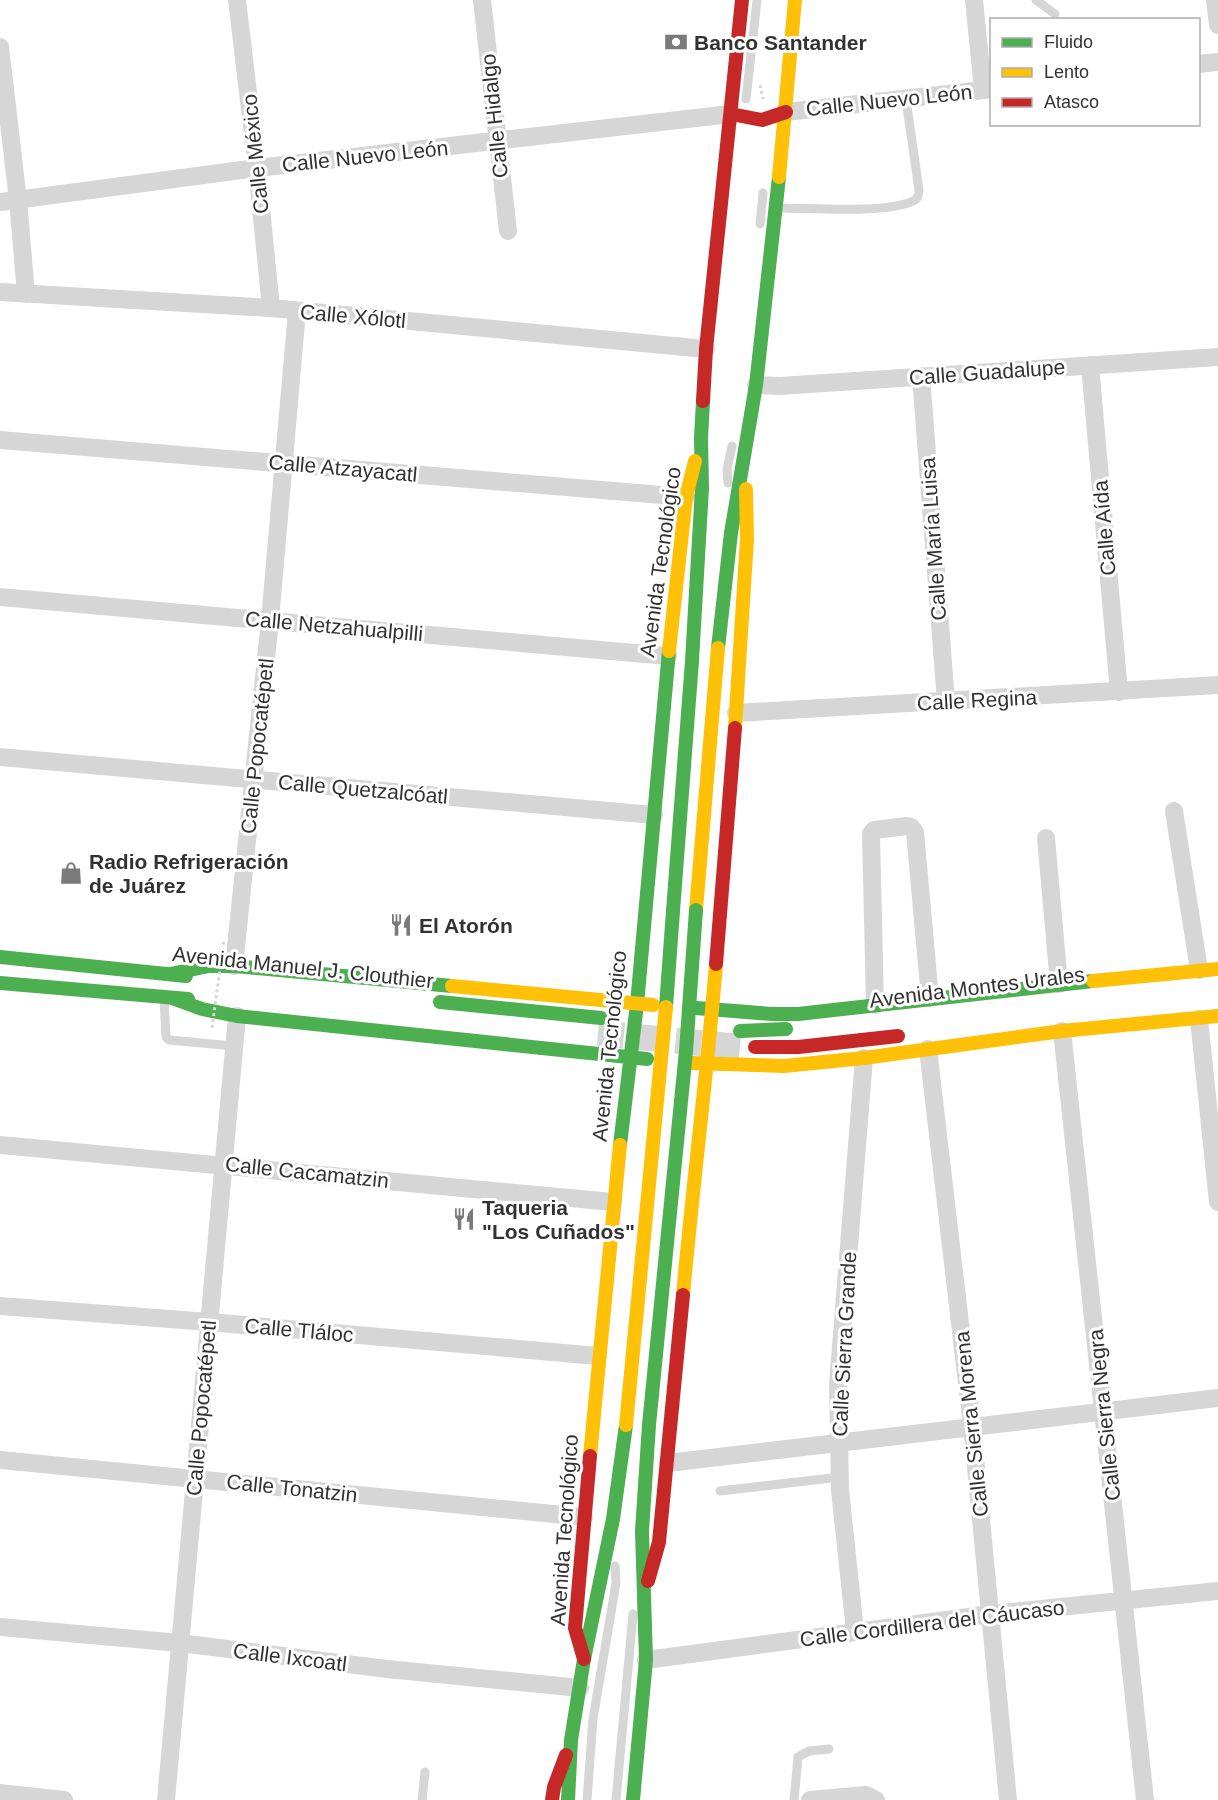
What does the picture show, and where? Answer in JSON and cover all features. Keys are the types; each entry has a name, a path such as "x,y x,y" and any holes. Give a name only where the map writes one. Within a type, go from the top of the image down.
{"main road":[{"name":"Avenida Tecnológico","path":"584,1659 574,1628 598,1356 637,1004 668,656 694,493 701,438 706,349 739,120 741,0"},
{"path":"633,1800 646,1660 642,1531 649,1425 686,1051 715,672 732,533 756,385 782,133 776,116 795,0"},
{"path":"739,120 762,120 776,116"},
{"path":"645,1590 659,1542 693,1182 708,1065 736,713 747,539 744,456"},
{"name":"Avenida Tecnológico","path":"568,1800 571,1740 584,1659 613,1519 626,1425 663,1048 692,662 694,493"},
{"path":"626,974 641,953"},
{"name":"Avenida Manuel J. Clouthier","path":"0,957 170,974 209,966 231,973 772,1014 798,1014 930,998 1063,991"},
{"path":"1063,991 1218,969"},
{"name":"Avenida Montes Urales","path":"1063,991 1218,980"},
{"name":"Avenida Manuel J. Clouthier","path":"0,983 290,1008"},
{"path":"592,999 613,987"},
{"path":"168,998 202,1009 237,1016 708,1065 784,1066 864,1058 1062,1030 1218,1016"},
{"name":"Avenida Manuel J. Clouthier","path":"426,1000 601,1018"},
{"name":"Avenida Montes Urales","path":"1021,1023 1218,1007"},
{"path":"740,1030 800,1029"},
{"name":"Avenida Montes Urales","path":"740,1047 798,1047 916,1034"},
{"path":"552,1800 554,1787 571,1740"}],"street":[{"name":"Calle México","path":"237,0 271,308"},
{"name":"Calle Hidalgo","path":"482,0 508,231"},
{"path":"974,0 987,89"},
{"path":"1215,0 1218,25"},
{"path":"0,47 18,200 26,294"},
{"path":"1200,64 1218,62"},
{"name":"Calle Nuevo León","path":"776,116 987,89"},
{"name":"Calle Nuevo León","path":"0,202 257,168 718,114 739,120"},
{"name":"Calle Xólotl","path":"0,292 271,308 706,349"},
{"name":"Calle Popocatépetl","path":"231,973 270,620 297,311"},
{"name":"Calle Guadalupe","path":"756,385 780,386 1218,357"},
{"name":"Calle Aída","path":"1090,365 1119,692"},
{"name":"Calle María Luisa","path":"921,376 946,702"},
{"name":"Calle Atzayacatl","path":"0,440 694,493"},
{"name":"Calle Netzahualpilli","path":"0,597 668,656"},
{"name":"Calle Regina","path":"736,713 1218,685"},
{"name":"Calle Quetzalcóatl","path":"0,757 654,815"},
{"path":"1174,811 1199,970"},
{"path":"875,1005 871,837 874,830 907,826 915,832 930,998"},
{"path":"1046,838 1063,991"},
{"name":"Calle Popocatépetl","path":"166,1800 237,1016"},
{"path":"1199,1019 1218,1202"},
{"name":"Calle Sierra Negra","path":"1062,1030 1145,1800"},
{"name":"Calle Sierra Morena","path":"928,1049 972,1426 1008,1800"},
{"name":"Calle Sierra Grande","path":"855,1631 840,1476 838,1384 864,1058"},
{"name":"Calle Cacamatzin","path":"0,1144 614,1202"},
{"name":"Calle Tláloc","path":"0,1306 598,1356"},
{"path":"668,1462 1218,1398"},
{"name":"Calle Tonatzin","path":"0,1460 584,1517"},
{"name":"Calle Cordillera del Cáucaso","path":"646,1660 991,1614 1218,1591"},
{"name":"Calle Ixcoatl","path":"0,1627 180,1643 387,1669 580,1688"},
{"path":"0,1793 54,1800"},
{"path":"810,1800 866,1795 875,1799"}],"lane":[{"path":"739,120 757,0"},
{"path":"1036,0 1055,14"},
{"path":"776,208 890,208 914,201 920,190 906,100"},
{"path":"759,230 764,183"},
{"path":"732,533 727,469 733,436"},
{"path":"694,493 712,454"},
{"path":"168,998 166,1037 168,1040 234,1046"},
{"path":"720,1491 840,1476"},
{"path":"587,1800 593,1719 616,1583 613,1519"},
{"path":"616,1800 632,1616 645,1590"},
{"path":"794,1800 798,1757 809,1751 829,1749"},
{"path":"422,1800 425,1772"}],"path":[{"path":"212,1028 224,939"}],"tunnel":[{"path":"598,1033 740,1047"}],"traffic: fast":[{"path":"718,648 731,533 756,385 779,177"},
{"path":"673,911 692,661 702,488 703,401"},
{"path":"620,1145 637,1004 669,651"},
{"path":"649,1425 686,1051 696,910"},
{"path":"666,1007 673,911"},
{"path":"0,957 186,976"},
{"path":"170,974 209,966 234,966 452,986"},
{"path":"696,1008 798,1014 1093,981"},
{"path":"0,983 188,999"},
{"path":"172,998 202,1009 237,1016 647,1059"},
{"path":"440,1002 601,1018"},
{"path":"740,1031 786,1029"},
{"path":"568,1800 571,1740 584,1659 613,1519 626,1425"},
{"path":"633,1800 646,1660 642,1531 649,1425"}],"traffic: slow":[{"path":"779,177 795,0"},
{"path":"669,651 686,497 695,461"},
{"path":"735,728 747,539 746,489"},
{"path":"696,910 718,648"},
{"path":"683,1295 716,964"},
{"path":"1093,981 1218,969"},
{"path":"452,986 653,1005"},
{"path":"626,1425 666,1007"},
{"path":"692,1063 784,1066 864,1058 1062,1031 1218,1016"},
{"path":"590,1456 620,1145"}],"traffic: jam":[{"path":"703,401 706,349 742,0"},
{"path":"731,114 762,120 786,112"},
{"path":"716,964 735,728"},
{"path":"755,1047 798,1047 898,1036"},
{"path":"648,1581 659,1542 683,1295"},
{"path":"584,1659 575,1628 590,1456"},
{"path":"552,1800 554,1787 566,1755"}],"place":[{"name":"Banco Santander","path":"676,42"},
{"name":"Radio Refrigeración de Juárez","path":"71,873"},
{"name":"El Atorón","path":"401,925"},
{"name":"Taqueria \"Los Cuñados\"","path":"464,1219"}]}
